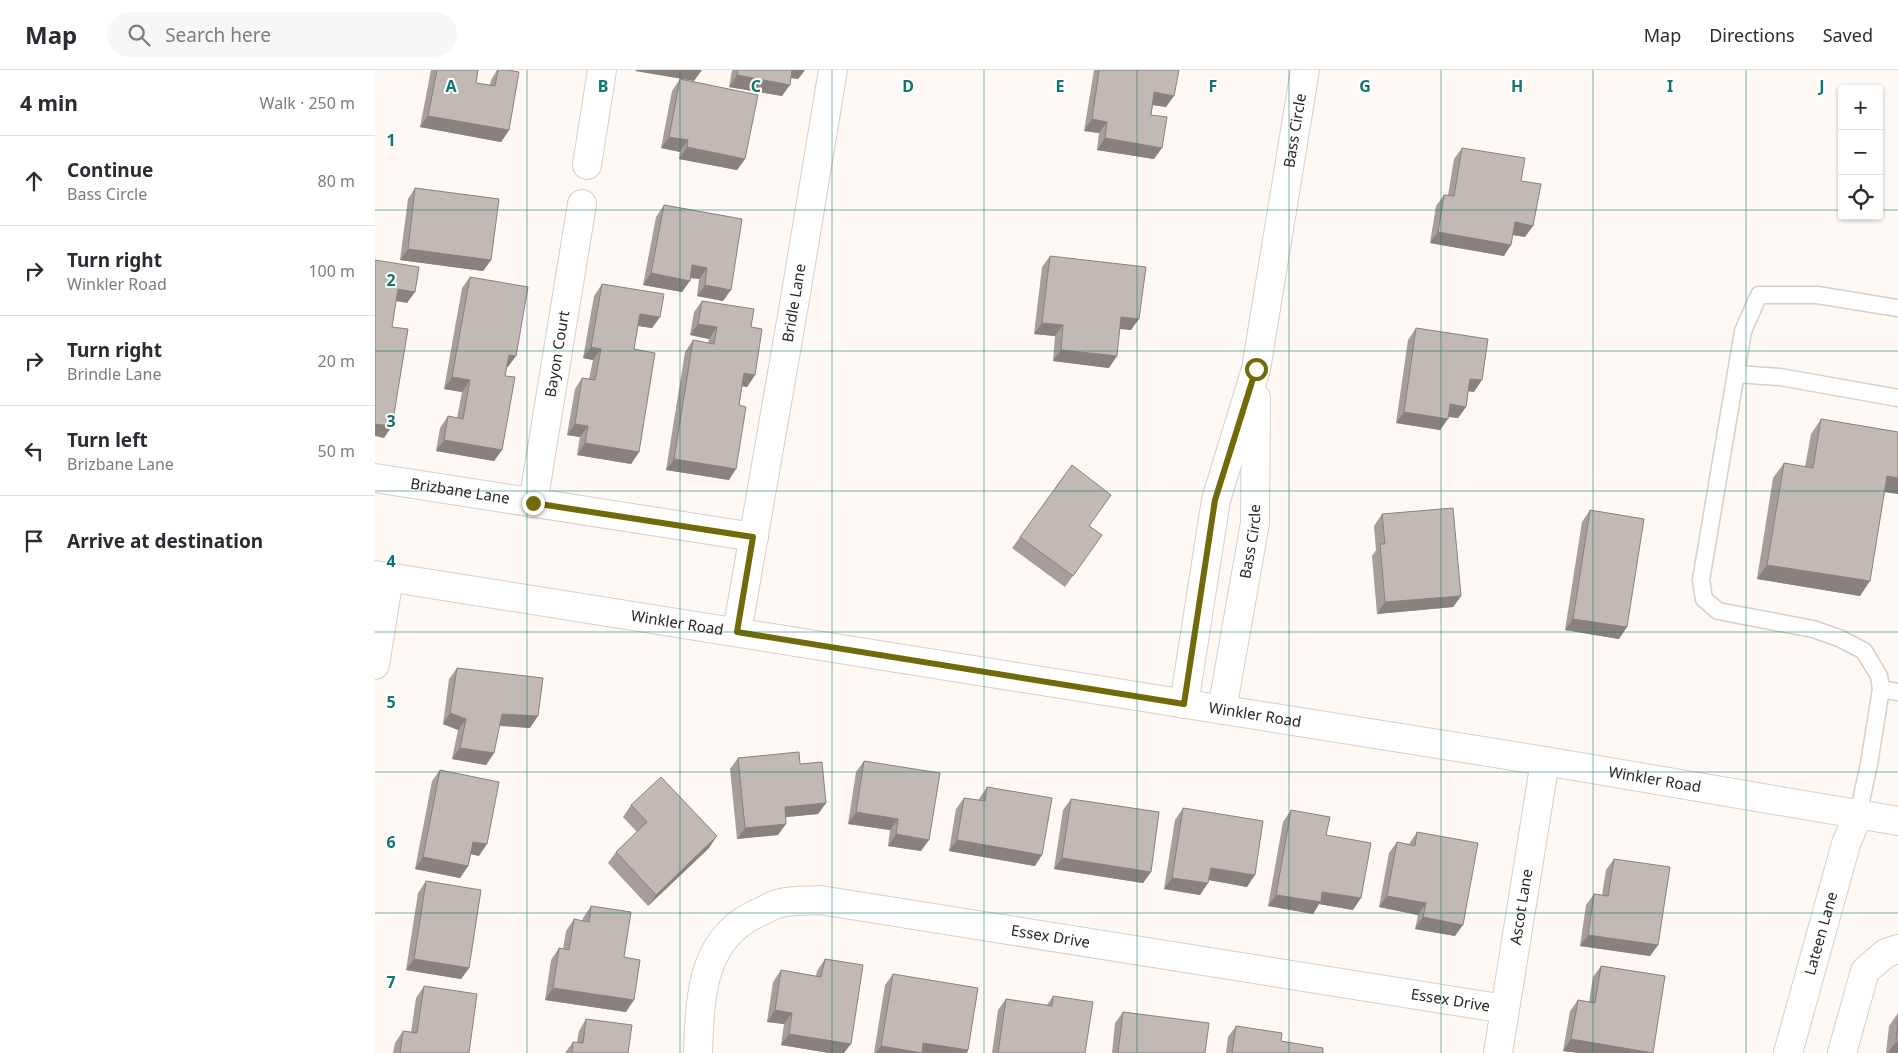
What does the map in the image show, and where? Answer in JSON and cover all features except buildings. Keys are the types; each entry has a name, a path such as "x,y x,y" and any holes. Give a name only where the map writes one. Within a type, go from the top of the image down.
{"street":[{"path":"587,165 602,70"},
{"name":"Bridle Lane","path":"737,632 833,70"},
{"name":"Bass Circle","path":"1184,704 1215,500 1256,369 1305,70"},
{"name":"Bayon Court","path":"533,503 582,204"},
{"name":"Bass Circle","path":"1222,710 1255,523 1256,369"},
{"name":"Brizbane Lane","path":"375,478 753,537"},
{"path":"375,665 382,576"},
{"name":"Winkler Road","path":"382,576 1545,761 1898,820"},
{"name":"Ascot Lane","path":"1498,1053 1545,761"},
{"name":"Lateen Lane","path":"1788,1053 1846,844 1858,814"},
{"name":"Essex Drive","path":"698,1053 700,1008 705,974 720,943 746,918 772,906 781,903 820,900 1505,1009"},
{"path":"1842,1053 1865,971 1886,953 1898,949"}],"lane":[{"path":"1858,814 1869,764 1881,689 1879,676 1864,652 1839,638 1813,629 1718,611 1704,600 1701,580 1743,331 1759,295 1817,295 1898,308"},
{"path":"1736,374 1780,377 1898,398"},
{"path":"1881,689 1898,692"}],"route":[{"path":"533,503 753,537 737,632 1184,704 1215,500 1256,369"}]}
